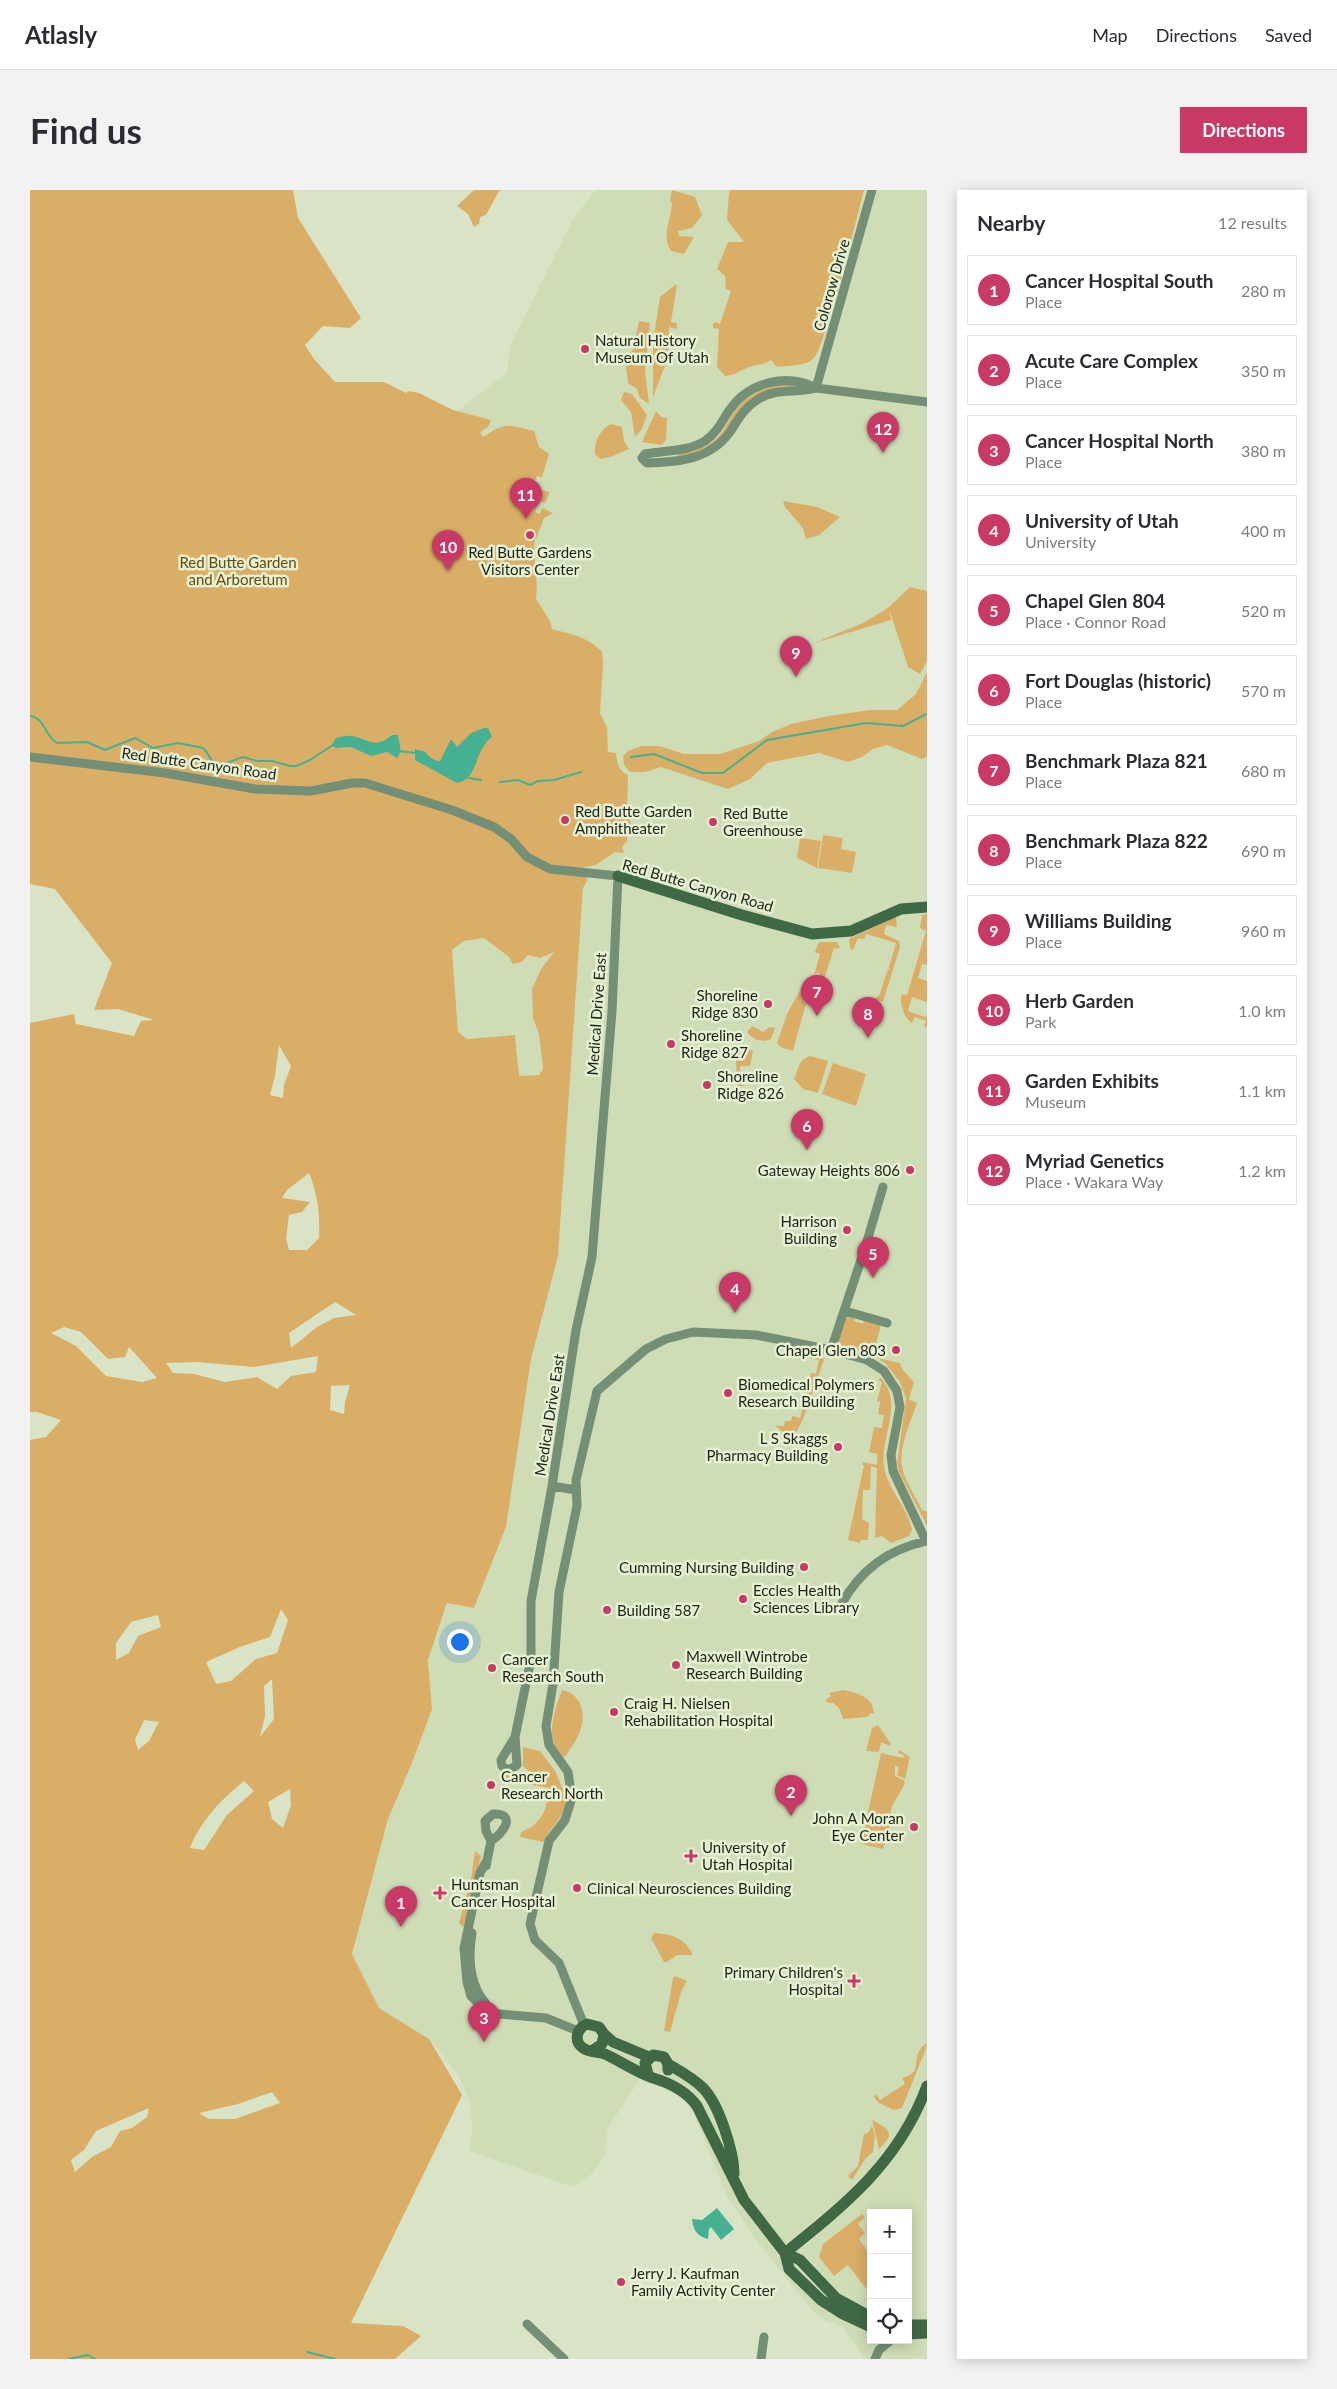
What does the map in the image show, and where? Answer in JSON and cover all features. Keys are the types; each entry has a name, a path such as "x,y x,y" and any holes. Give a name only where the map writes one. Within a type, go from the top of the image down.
{"street":[{"name":"Colorow Drive","path":"816,388 872,190"},
{"path":"816,388 804,392 777,392 756,400 744,410 724,439 712,450 699,456 688,460 660,463 646,463 642,458 645,454 690,448 703,442 715,433 736,402 757,387 772,382 804,382 816,388 927,402"},
{"name":"Red Butte Canyon Road","path":"30,757 165,773 255,789 311,791 352,783 365,784 452,810 494,827 511,839 527,857 550,869 618,876 742,915 812,934 851,930 901,909 927,907"},
{"name":"Medical Drive East","path":"576,1490 552,1486 576,1330 592,1257 612,1010 618,876"},
{"path":"830,1350 845,1311 883,1187"},
{"path":"845,1311 887,1323"},
{"path":"734,2178 731,2154 711,2098 698,2084 656,2068 583,2048 579,2044 581,2028 559,1963 536,1940 530,1924 549,1841 568,1815 572,1798 568,1772 549,1745 546,1730 552,1684 559,1592 577,1506 576,1480 597,1391 646,1350 666,1339 693,1332 756,1335 830,1350 867,1360 884,1371 893,1381 900,1407 891,1455 893,1471 927,1541 903,1547 875,1563 851,1588 840,1605"},
{"path":"515,1737 531,1659 531,1601 552,1486"},
{"path":"491,1841 486,1862 479,1877 464,1943 467,1982 471,1996 480,2008 500,2014 546,2018 581,2028 595,2024 616,2043 656,2068 675,2087 694,2101 750,2209 785,2254 789,2269 811,2293 843,2314 867,2325"},
{"path":"593,2050 601,2046 604,2034"},
{"path":"785,2254 870,2181 895,2149 920,2107 927,2086"},
{"path":"785,2254 800,2260 836,2298 867,2315"},
{"path":"527,2324 564,2359"},
{"path":"912,2325 927,2325"},
{"path":"912,2334 927,2333"},
{"path":"761,2359 764,2337"},
{"path":"875,2359 879,2345"}],"shaded area":[{"path":"595,190 927,190 927,2359 864,2359 842,2326 825,2321 812,2310 753,2236 726,2194 692,2109 682,2098 658,2086 640,2079 608,2128 605,2153 593,2173 573,2187 469,2151 472,2132 471,2104 458,2074 429,2039 379,2008 352,1954 388,1819 432,1709 428,1660 448,1603 474,1608 506,1527 531,1359 558,1256 583,887 588,879 467,824 415,443 507,373 511,344 572,221"},
{"path":"488,728 492,736 479,754 471,774 463,781 457,783 415,760 415,749 425,752 436,763 439,763 451,739 457,747 471,733"},
{"path":"392,735 398,735 401,752 397,758 387,752 371,756 351,747 336,748 332,745 336,738 344,736 358,737 376,743"},
{"path":"484,938 509,956 509,960 526,958 528,955 535,958 554,952 541,969 533,1017 539,1034 543,1069 539,1075 519,1076 515,1035 467,1039 458,1032 452,950 464,941"},
{"path":"717,2208 734,2229 721,2240 711,2227 708,2239 698,2234 693,2226 692,2219 702,2220"}],"green space":[{"name":"Red Butte Garden and Arboretum","path":"30,190 293,190 298,218 361,318 350,328 323,326 305,345 314,359 335,382 384,382 406,393 408,391 419,393 453,410 491,420 488,427 480,432 483,437 503,426 534,431 539,447 549,454 542,477 537,476 532,488 550,492 545,503 539,501 535,512 540,514 542,508 553,513 544,518 535,539 536,599 550,621 552,629 585,639 602,652 600,713 607,727 608,752 616,753 619,766 628,775 627,811 633,830 628,831 627,841 622,847 624,853 615,852 596,865 576,869 588,879 583,888 558,1256 531,1359 506,1527 474,1608 447,1603 428,1660 432,1709 388,1819 352,1954 379,2008 429,2039 462,2095 351,2323 403,2326 421,2336 395,2359 30,2359 30,1440 46,1437 61,1420 37,1412 30,1412 30,1023 74,1014 76,1024 134,1036 141,1021 154,1020 118,1009 94,1010 112,963 55,889 30,884","holes":["484,938 508,956 513,964 522,962 528,955 540,958 554,952 541,969 532,989 533,1018 539,1034 543,1069 539,1075 519,1076 515,1035 467,1039 458,1032 452,950 464,941","279,1045 291,1066 284,1085 283,1098 270,1095 275,1076","309,1173 318,1205 319,1238 307,1250 289,1250 286,1238 289,1215 302,1212 310,1202 282,1198 287,1190","335,1302 356,1315 334,1318 317,1327 291,1348 289,1333","64,1327 81,1332 108,1359 125,1357 129,1347 157,1378 142,1382 106,1376 76,1346 51,1333","318,1356 316,1372 291,1376 277,1389 257,1377 225,1382 194,1374 173,1373 166,1363 197,1362 254,1367","350,1385 344,1414 330,1410 331,1386","281,1609 288,1620 277,1653 256,1659 231,1681 216,1684 206,1662 242,1646 270,1637","158,1615 161,1627 138,1636 129,1653 116,1660 116,1643 131,1622","272,1679 274,1719 260,1737 265,1716 264,1686","144,1720 159,1722 149,1741 138,1750 135,1740","244,1781 254,1791 227,1815 204,1850 190,1848 200,1828 220,1803","290,1789 291,1805 283,1828 272,1819 268,1802","272,2092 280,2103 235,2119 209,2119 199,2113 238,2104","149,2108 147,2117 132,2128 120,2131 111,2147 92,2157 75,2172 71,2160 84,2150 96,2131"]},
{"path":"474,190 502,190 499,191 486,215 480,217 479,224 474,227 468,214 457,206"},
{"path":"672,190 695,197 702,215 692,228 678,231 679,236 694,237 684,254 671,251 667,240"},
{"path":"731,190 864,190 837,294 826,309 815,316 826,328 819,350 812,360 806,363 777,367 771,360 725,376 717,367 719,329 713,328 713,325 715,322 720,324 731,291 726,289 725,276 717,269 728,242 744,242 727,220 729,193"},
{"path":"677,285 671,322 677,323 677,329 669,327 668,358 653,397 653,342 660,297"},
{"path":"639,321 650,323 645,371 649,404 640,398 637,389 628,383 626,367 631,360 626,356 633,350"},
{"path":"776,385 805,385 770,391 724,437 705,451 677,457 678,454 691,452 708,445 718,437 734,412 743,402 756,393"},
{"path":"624,392 632,394 647,415 642,429 635,437 631,412 621,400"},
{"path":"656,411 661,417 667,418 666,440 661,445 642,442"},
{"path":"611,424 622,427 624,441 629,449 600,459 595,454 597,441 601,432"},
{"path":"783,501 817,507 840,517 819,535 806,539 803,528 785,507"},
{"path":"910,587 927,591 927,661 920,674 908,667 889,609 891,620 814,643 863,623 888,608"},
{"path":"927,672 927,757 922,759 887,745 873,749 862,757 848,762 819,753 767,763 750,779 728,789 661,767 645,772 630,772 624,765 623,756 628,751 642,746 659,746 684,754 720,754 759,741 772,732 791,724 870,710 897,710 916,694"},
{"path":"823,835 843,838 841,849 856,852 852,873 818,868"},
{"path":"800,838 821,841 817,868 797,858"},
{"path":"927,914 927,965 922,964 918,978 927,981 927,1002 912,997 908,1011 925,1017 927,1015 927,1028 924,1026 926,1021 915,1017 912,1023 909,1021 901,1002 902,994 907,995 926,931 920,928 922,915"},
{"path":"896,917 897,927 886,925 884,934 899,941 900,947 883,1002 873,999 879,996 888,969 890,970 889,967 896,943 866,934 864,939 858,938 853,950 850,948 849,939"},
{"path":"819,942 837,942 840,947 838,949 834,948 823,983 818,972 814,975 820,954 815,952"},
{"path":"808,977 812,978 803,1001 806,1004 793,1051 780,1047 777,1043 788,1012"},
{"path":"752,1026 763,1032 770,1027 775,1028 771,1039 761,1041 755,1039 747,1032"},
{"path":"749,1049 753,1051 750,1066 740,1066 740,1084 746,1086 737,1086 736,1057 740,1052"},
{"path":"810,1056 828,1061 818,1093 803,1089 794,1079 801,1062"},
{"path":"833,1063 866,1074 856,1106 822,1094"},
{"path":"851,1316 855,1318 854,1321 863,1324 864,1320 881,1325 875,1347 879,1348 882,1359 900,1363 902,1369 914,1382 909,1399 917,1403 903,1445 902,1463 909,1486 922,1510 927,1511 927,1526 899,1472 897,1463 906,1399 900,1382 885,1363 876,1357 839,1347 841,1344 838,1343 845,1319"},
{"path":"800,1353 823,1358 824,1360 803,1419 793,1439 775,1426 784,1426 785,1421 791,1421 792,1416 800,1418 811,1373 816,1374 819,1360 805,1357 801,1362 799,1359"},
{"path":"880,1377 887,1387 891,1398 884,1466 889,1482 910,1522 912,1530 909,1536 891,1543 882,1536 875,1538 877,1468 871,1466 870,1490 863,1490 862,1519 869,1523 868,1540 861,1540 860,1543 848,1540 864,1465 862,1465 863,1462 877,1465 877,1454 869,1452 874,1427 882,1428 884,1415 878,1414 880,1402 877,1401 882,1382 879,1381"},
{"path":"562,1690 574,1695 578,1700 583,1718 577,1737 566,1756 563,1757 553,1742 552,1733 556,1706"},
{"path":"843,1690 859,1694 868,1700 874,1714 871,1713 867,1717 843,1719 839,1708 833,1703 828,1703 826,1700 831,1696 829,1693"},
{"path":"878,1725 891,1744 890,1746 881,1742 879,1752 866,1751 872,1728"},
{"path":"523,1747 540,1751 556,1772 562,1788 568,1788 566,1806 544,1842 520,1837 521,1832 534,1825 542,1815 547,1803 549,1788 501,1779 502,1774 512,1776 521,1771 533,1781 542,1785 538,1772 533,1775 523,1766"},
{"path":"899,1750 910,1757 905,1779 897,1775 899,1767 895,1766 895,1776 905,1781 891,1810 888,1838 886,1842 883,1841 883,1836 880,1835 878,1842 885,1843 883,1849 861,1844 881,1753 903,1758 904,1755 898,1753"},
{"path":"475,1851 481,1856 466,1922 463,1927 459,1923 471,1879"},
{"path":"654,1933 667,1934 677,1938 690,1949 693,1955 677,1955 664,1962 651,1938"},
{"path":"675,1976 687,1981 681,1992 670,2032 664,2031 673,1978"},
{"path":"927,2042 902,2108 894,2110 879,2103 874,2097 876,2094 880,2100 905,2084 902,2078 912,2074 919,2051"},
{"path":"872,2120 889,2132 888,2139 879,2149"},
{"path":"872,2126 875,2136 873,2152 865,2159 852,2180 848,2176 858,2166 864,2134 868,2133"},
{"path":"862,2214 865,2217 858,2224 865,2233 859,2239 867,2250 867,2290 848,2265 834,2276 819,2257 823,2244"}],"waterway":[{"path":"631,757 654,754 702,773 723,773 767,740 866,723 903,726 927,714"},
{"path":"30,716 39,720 57,743 87,742 105,750 135,738 153,748 178,743 203,748 213,761 220,764 243,757 257,761 272,761 296,766 310,760 333,745"},
{"path":"399,751 415,753"},
{"path":"430,759 440,763"},
{"path":"500,782 518,780 530,785 538,781 554,780 581,772"},
{"path":"469,778 481,780"},
{"path":"307,2352 335,2359"},
{"path":"69,2359 88,2355 95,2359"}],"place":[{"name":"Natural History Museum Of Utah","path":"585,349"},
{"name":"Myriad Genetics","path":"883,453"},
{"name":"Garden Exhibits","path":"526,519"},
{"name":"Red Butte Gardens Visitors Center","path":"530,535"},
{"name":"Herb Garden","path":"448,571"},
{"name":"Williams Building","path":"796,677"},
{"name":"Red Butte Garden Amphitheater","path":"565,820"},
{"name":"Red Butte Greenhouse","path":"713,822"},
{"name":"Shoreline Ridge 830","path":"768,1004"},
{"name":"Benchmark Plaza 821","path":"817,1016"},
{"name":"Benchmark Plaza 822","path":"868,1038"},
{"name":"Shoreline Ridge 827","path":"671,1044"},
{"name":"Shoreline Ridge 826","path":"707,1085"},
{"name":"Fort Douglas (historic)","path":"807,1150"},
{"name":"Gateway Heights 806","path":"910,1170"},
{"name":"Harrison Building","path":"847,1230"},
{"name":"Chapel Glen 804","path":"873,1278"},
{"name":"University of Utah","path":"735,1313"},
{"name":"Chapel Glen 803","path":"896,1350"},
{"name":"Biomedical Polymers Research Building","path":"728,1393"},
{"name":"L S Skaggs Pharmacy Building","path":"838,1447"},
{"name":"Cumming Nursing Building","path":"804,1567"},
{"name":"Eccles Health Sciences Library","path":"743,1599"},
{"name":"Building 587","path":"607,1610"},
{"name":"Maxwell Wintrobe Research Building","path":"676,1665"},
{"name":"Cancer Research South","path":"492,1668"},
{"name":"Craig H. Nielsen Rehabilitation Hospital","path":"614,1712"},
{"name":"Cancer Research North","path":"491,1785"},
{"name":"Acute Care Complex","path":"791,1816"},
{"name":"John A Moran Eye Center","path":"914,1827"},
{"name":"University of Utah Hospital","path":"691,1856"},
{"name":"Clinical Neurosciences Building","path":"577,1888"},
{"name":"Huntsman Cancer Hospital","path":"440,1893"},
{"name":"Cancer Hospital South","path":"401,1927"},
{"name":"Primary Children's Hospital","path":"854,1981"},
{"name":"Cancer Hospital North","path":"484,2042"},
{"name":"Jerry J. Kaufman Family Activity Center","path":"621,2282"}]}
